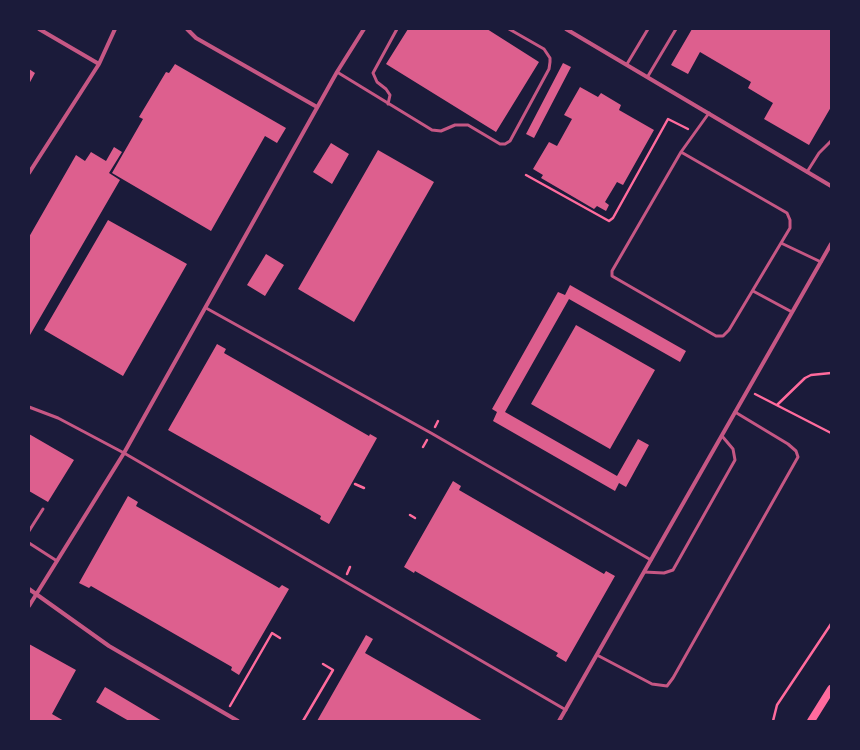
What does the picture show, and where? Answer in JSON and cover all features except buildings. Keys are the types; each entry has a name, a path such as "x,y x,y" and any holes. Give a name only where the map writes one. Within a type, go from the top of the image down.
{"main road":[{"path":"811,721 831,689"}],"street":[{"path":"39,29 99,64"},
{"path":"29,173 99,64 115,29"},
{"path":"187,29 196,38 317,107"},
{"path":"29,606 124,453 317,107 364,29"},
{"path":"566,29 709,112 831,186"},
{"path":"559,721 831,244"},
{"path":"29,589 109,646 238,721"}],"lane":[{"path":"388,104 390,95 386,89 377,82 373,73 397,29"},
{"path":"337,72 388,104 436,131 468,124 500,144 505,144 510,141 549,69 550,62 550,58 544,49 509,29"},
{"path":"627,64 648,29"},
{"path":"648,76 676,29"},
{"path":"681,152 787,213 790,220 790,228 754,291 729,330 723,336 716,336 612,276 612,271 681,152 709,112"},
{"path":"807,172 820,153 831,141"},
{"path":"781,243 821,262"},
{"path":"754,291 792,312"},
{"path":"206,308 431,433 651,560"},
{"path":"29,407 58,418 124,453 566,710"},
{"path":"597,655 652,684 667,686 673,678 798,457 796,451 788,444 736,412"},
{"path":"644,572 664,573 673,570 735,460 734,449 722,436"},
{"path":"29,531 43,509"},
{"path":"29,543 57,561"}],"path":[{"path":"526,175 609,221 613,218 668,119 695,134"},
{"path":"777,405 805,378 817,374 831,373"},
{"path":"748,390 831,434"},
{"path":"356,484 364,488"},
{"path":"410,515 415,518"},
{"path":"773,721 777,705 831,624"},
{"path":"225,714 272,633 280,638"},
{"path":"303,721 333,670 323,664"}]}
